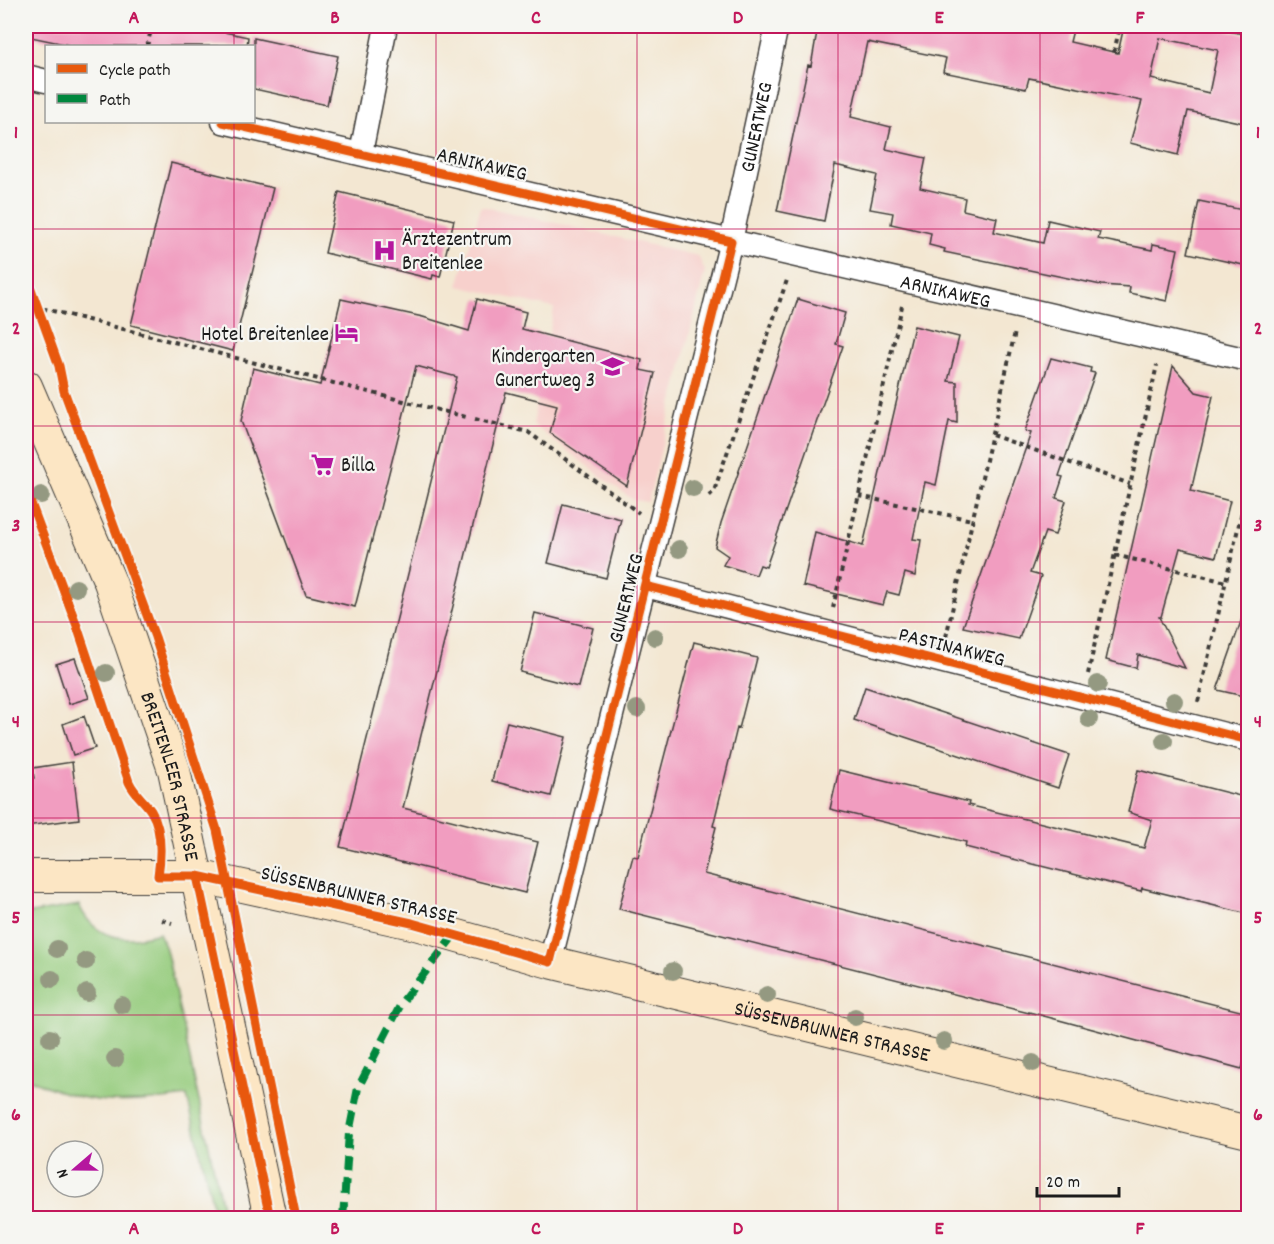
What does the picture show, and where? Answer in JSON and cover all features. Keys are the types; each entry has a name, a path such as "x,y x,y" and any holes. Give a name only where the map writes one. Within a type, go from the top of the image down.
{"street":[{"path":"361,153 386,26"},
{"name":"GUNERTWEG","path":"550,962 731,242 777,26"},
{"path":"26,76 45,81"},
{"name":"ARNIKAWEG","path":"227,123 731,242 1248,360"},
{"name":"BREITENLEER STRASSE","path":"26,386 110,582 174,770 270,1218"},
{"name":"PASTINAKWEG","path":"646,586 1248,740"},
{"name":"SÜSSENBRUNNER STRASSE","path":"26,876 196,876 412,923 550,962 1248,1132"}],"path":[{"path":"147,45 152,26"},
{"path":"1114,52 1120,26"},
{"path":"709,496 714,491 790,272"},
{"path":"828,633 903,299"},
{"path":"26,316 38,307"},
{"path":"38,307 43,322"},
{"path":"38,307 466,417"},
{"path":"940,661 1017,326"},
{"path":"1083,698 1158,358"},
{"path":"475,419 528,432 646,519"},
{"path":"992,435 1130,484"},
{"path":"1193,726 1248,485"},
{"path":"858,496 972,520"},
{"path":"1115,555 1226,582"},
{"path":"162,920 172,923"}],"shaded area":[{"name":"Kindergarten Gunertweg 3","path":"481,206 698,256 705,271 648,502 633,500 533,425 554,308 458,286"}],"green space":[{"path":"79,905 94,926 113,936 135,938 159,933 166,949 223,1211 215,1215 187,1096 143,1101 105,1101 47,1087 26,1077 26,914"},
{"path":"215,1215 216,1218 198,1218"}],"building":[{"path":"26,26 196,26 248,37 247,45 69,45 26,36"},
{"path":"818,26 897,26 938,34 940,26 1074,26 1070,42 1118,53 1124,26 1205,26 1248,35 1248,124 1188,111 1178,155 1130,143 1142,101 1029,78 1026,89 943,72 946,58 867,42 851,117 891,127 886,149 926,158 920,188 965,198 963,210 997,218 994,232 1043,243 1048,220 1100,232 1098,239 1152,250 1153,244 1178,249 1167,301 1129,293 1130,287 1101,285 944,252 945,249 929,245 931,233 891,224 893,213 870,209 877,175 835,165 824,221 777,211 808,65 811,66","holes":["1160,38 1218,50 1209,93 1151,79"]},
{"path":"254,38 338,56 327,105 255,89"},
{"path":"171,163 273,188 233,351 131,325"},
{"path":"339,192 454,220 440,277 433,275 432,279 325,253"},
{"path":"1199,201 1248,211 1248,266 1188,253"},
{"path":"341,299 423,317 469,331 477,299 526,312 522,329 642,360 640,370 655,373 627,486 550,433 557,405 506,392 403,808 538,842 525,893 340,847 457,377 416,366 355,607 306,595 241,421 253,368 320,385"},
{"path":"798,299 845,313 836,344 843,346 766,567 760,565 756,575 723,565 728,556 715,547 721,523"},
{"path":"914,326 959,337 948,381 957,382 957,423 949,421 936,485 925,482 913,539 921,540 915,576 905,573 899,595 887,592 883,605 803,586 815,532 863,546"},
{"path":"1051,358 1091,368 1090,372 1095,373 1059,476 1063,477 1056,498 1066,501 1055,535 1045,532 1030,573 1041,576 1019,639 963,627 1031,433 1025,431"},
{"path":"1173,366 1196,392 1213,396 1191,491 1230,501 1216,557 1180,548 1161,617 1159,617 1185,668 1138,655 1136,668 1106,660"},
{"path":"563,504 621,519 606,578 548,563"},
{"path":"1245,610 1248,610 1248,697 1217,690"},
{"path":"535,613 593,628 578,687 520,672"},
{"path":"694,642 757,658 739,729 737,728 713,826 716,827 704,874 1248,1013 1248,1046 1242,1069 1029,1012 619,909 633,856 638,857"},
{"path":"75,658 89,698 69,704 56,664"},
{"path":"865,687 1069,755 1058,788 854,720"},
{"path":"84,716 95,748 73,755 63,724"},
{"path":"507,722 566,737 551,796 492,781"},
{"path":"72,762 79,819 26,826 26,779 34,778 33,768"},
{"path":"839,770 969,802 968,805 1144,848 1152,820 1128,812 1138,770 1248,798 1248,914 1142,888 1141,891 965,847 966,842 830,809"}],"marked path":[{"path":"343,1218 349,1133 358,1088 402,1002 455,934"}],"cycle path":[{"path":"26,490 77,626 129,782 148,807 158,826 160,843 158,876 197,876 412,923 550,962 731,241 227,123"},
{"path":"26,275 59,366 64,391 155,637 217,830 296,1218"},
{"path":"646,586 1248,740"},
{"path":"197,876 270,1218"}],"place":[{"name":"Ärztezentrum Breitenlee","path":"384,250"},
{"name":"Hotel Breitenlee","path":"347,333"},
{"name":"Kindergarten Gunertweg 3","path":"613,367"},
{"name":"Billa","path":"323,464"}]}
